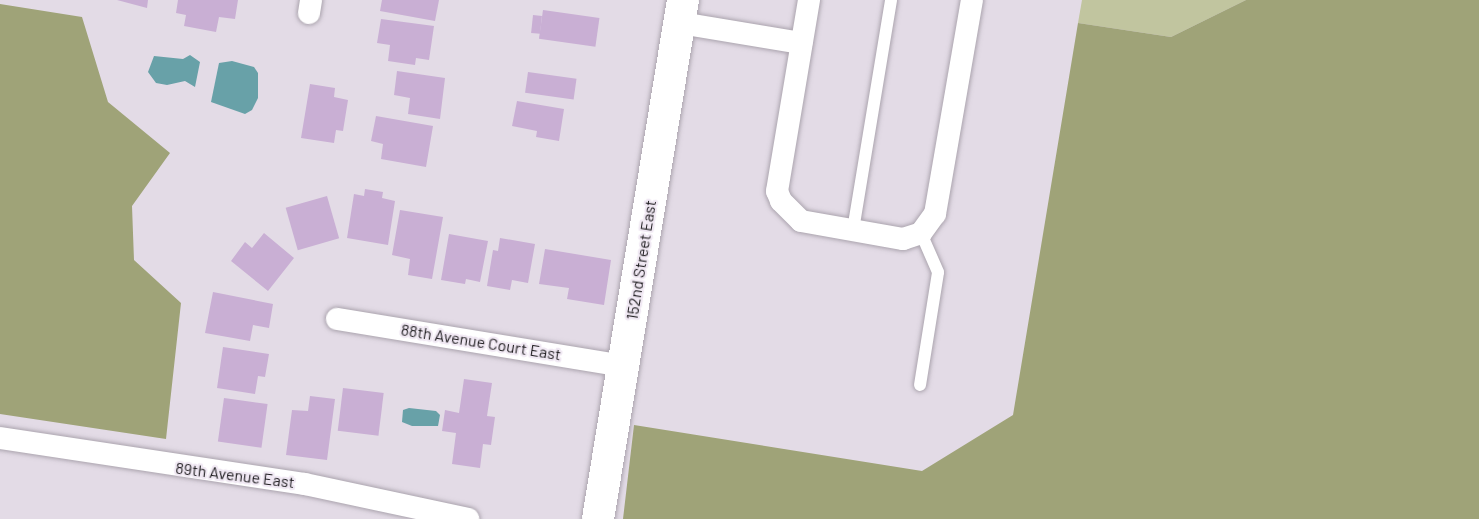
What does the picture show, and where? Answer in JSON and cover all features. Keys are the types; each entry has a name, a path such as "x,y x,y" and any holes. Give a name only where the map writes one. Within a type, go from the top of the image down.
{"street":[{"path":"809,0 777,191 786,209 801,221 903,239 921,233 935,214 972,0"},
{"path":"682,11 801,43"},
{"name":"152nd Street East","path":"598,519 682,11"},
{"name":"88th Avenue Court East","path":"337,319 624,366"},
{"name":"89th Avenue East","path":"0,438 305,484 468,519"}],"lane":[{"path":"853,230 891,0"},
{"path":"920,385 938,272 921,233"}],"green space":[{"path":"1082,0 1246,0 1171,37 1078,23"},
{"path":"1246,0 1479,0 1479,519 623,519 634,425 922,471 1013,415 1078,23 1171,37"},
{"path":"0,4 82,17 108,102 170,153 132,206 134,260 181,303 166,439 0,414"}],"water":[{"path":"190,55 200,62 195,87 185,81 167,85 156,83 148,72 154,56 183,59"},
{"path":"232,61 254,67 258,73 258,98 252,110 245,114 211,102 219,63"},
{"path":"409,408 436,411 440,415 438,426 412,426 402,422 403,410"}],"building":[{"path":"117,0 148,0 147,8"},
{"path":"178,0 238,0 235,19 219,17 216,32 184,26 186,15 176,13"},
{"path":"382,0 439,0 435,21 380,11"},
{"path":"543,10 599,18 595,47 539,39"},
{"path":"533,15 542,16 540,34 531,33"},
{"path":"381,19 434,26 429,60 416,58 415,65 388,61 390,45 377,43"},
{"path":"397,71 445,78 440,119 408,114 410,98 394,95"},
{"path":"528,72 577,79 574,100 525,93"},
{"path":"310,84 335,88 334,97 348,100 343,131 336,130 334,143 301,138"},
{"path":"517,101 564,109 559,141 536,137 537,131 512,126"},
{"path":"376,116 433,126 426,167 381,159 383,144 371,141"},
{"path":"365,189 383,192 382,198 395,201 388,245 347,238 354,194 364,196"},
{"path":"327,196 339,238 298,250 286,208"},
{"path":"400,210 443,217 432,279 408,275 410,259 392,255"},
{"path":"264,233 294,258 268,291 231,261 245,242 252,248"},
{"path":"449,234 488,241 480,282 466,279 465,284 441,280"},
{"path":"500,238 535,244 528,283 512,280 510,290 487,286 493,250 498,251"},
{"path":"545,249 611,260 604,305 567,299 569,288 539,284"},
{"path":"213,292 273,304 269,328 253,325 250,341 205,333"},
{"path":"223,347 269,354 265,377 258,376 255,394 217,388"},
{"path":"464,379 492,383 487,416 495,417 491,445 483,444 480,468 452,464 456,433 442,431 445,410 459,413"},
{"path":"343,388 384,393 378,436 338,431"},
{"path":"310,396 335,399 327,460 286,455 292,410 308,411"},
{"path":"224,398 268,404 261,448 218,442"}]}
